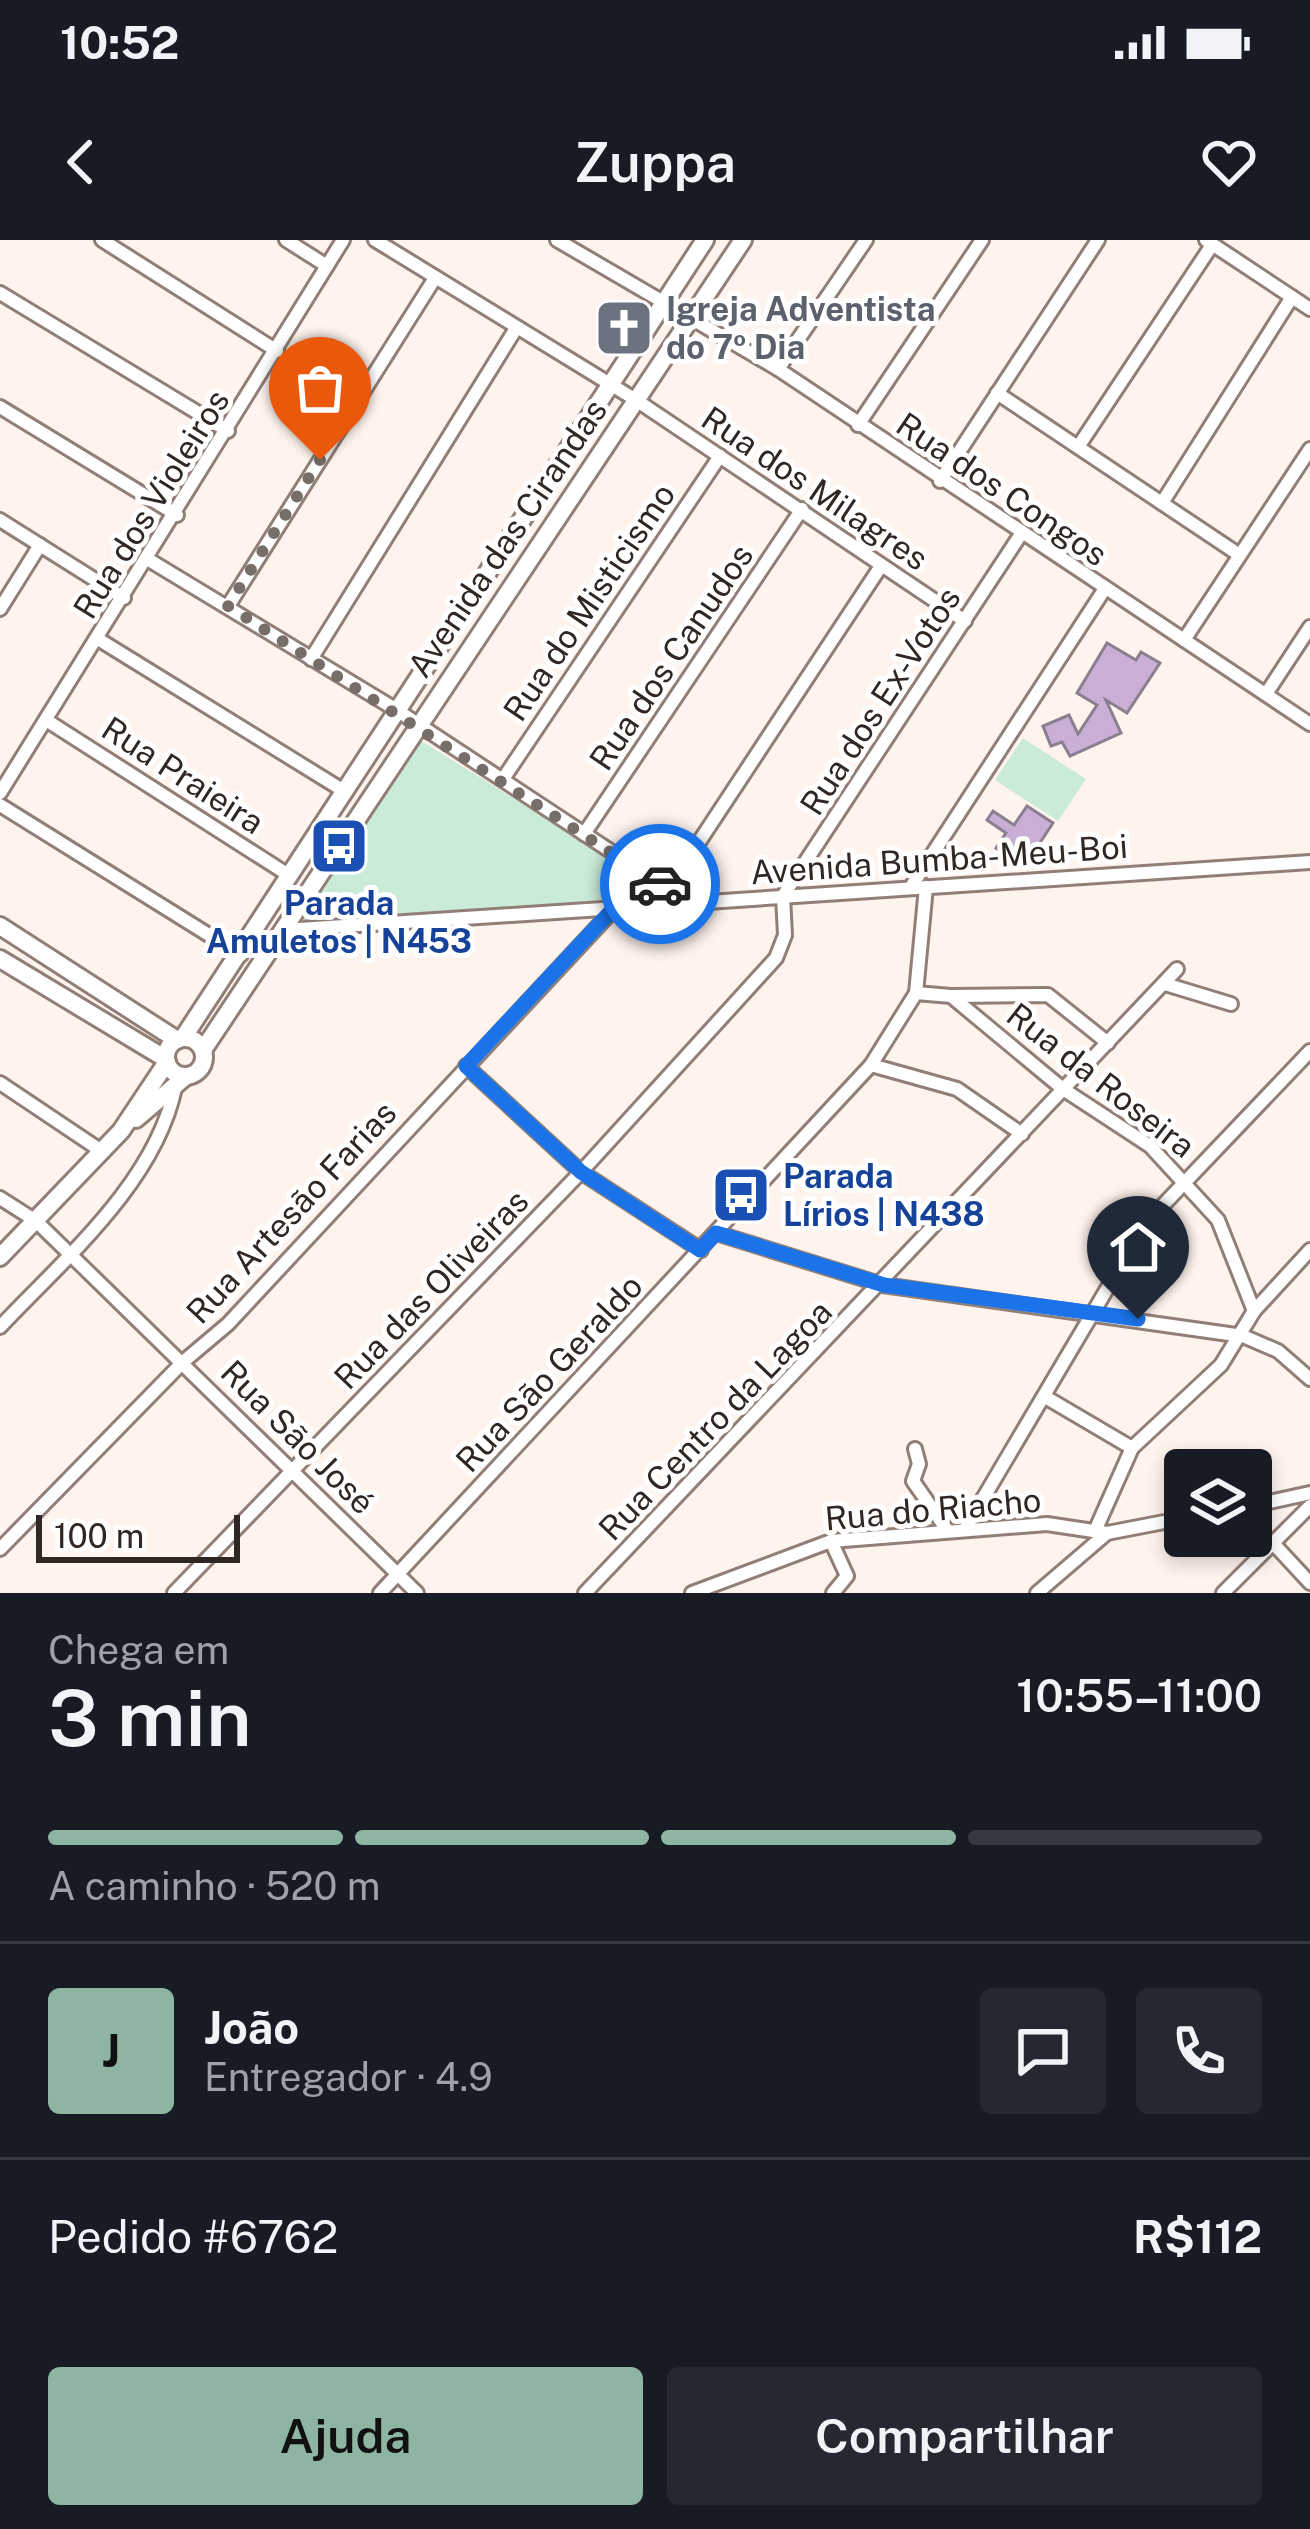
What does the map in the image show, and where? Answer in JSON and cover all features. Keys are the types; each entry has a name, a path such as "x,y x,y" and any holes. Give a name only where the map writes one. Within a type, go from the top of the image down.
{"street":[{"path":"102,240 277,351"},
{"path":"286,240 327,266"},
{"name":"Rua dos Violeiros","path":"0,793 177,515 343,240"},
{"name":"Rua dos Milagres","path":"375,240 636,400 965,621"},
{"name":"Rua dos Congos","path":"557,240 661,305 693,315 778,369 1310,724"},
{"name":"Avenida das Cirandas","path":"166,1060 242,956 395,710 705,240"},
{"name":"Avenida das Cirandas","path":"180,1083 201,1069 203,1050 743,240"},
{"path":"778,369 866,240"},
{"path":"858,425 982,240"},
{"path":"940,481 1098,240"},
{"path":"1078,447 1209,242 1310,309"},
{"path":"228,606 435,278"},
{"path":"0,293 228,431"},
{"path":"1162,502 1292,297"},
{"path":"310,659 515,330"},
{"path":"997,393 1238,554"},
{"path":"0,407 177,515"},
{"path":"1184,640 1310,448"},
{"name":"Rua do Misticismo","path":"503,779 720,456"},
{"name":"Rua dos Canudos","path":"584,834 802,509"},
{"path":"0,520 124,598"},
{"name":"Rua dos Ex-Votos","path":"783,896 1022,535"},
{"path":"0,609 40,545"},
{"path":"149,560 503,779 669,896 881,566"},
{"path":"918,887 1104,590"},
{"path":"1266,694 1310,627"},
{"path":"98,639 344,790"},
{"name":"Rua Praieira","path":"46,720 290,876"},
{"path":"0,806 242,956"},
{"name":"Avenida Bumba-Meu-Boi","path":"284,931 615,907 669,896 783,896 1310,862"},
{"name":"Rua São Geraldo","path":"380,1593 872,1065 916,993 918,887"},
{"name":"Rua das Oliveiras","path":"175,1593 581,1172 776,958 785,935 783,896"},
{"name":"Rua Artesão Farias","path":"0,1550 183,1362 228,1324 615,907"},
{"path":"0,926 203,1050"},
{"path":"0,958 166,1060 180,1083"},
{"name":"Rua Centro da Lagoa","path":"585,1593 884,1285 1177,970"},
{"path":"1165,984 1231,1004"},
{"path":"916,993 1048,995 1108,1043"},
{"name":"Rua da Roseira","path":"950,996 1063,1089 1150,1146 1186,1180 1218,1220 1254,1311"},
{"path":"965,1528 1047,1398 1132,1242 1310,1052"},
{"path":"0,1257 121,1131 166,1060"},
{"path":"872,1065 957,1089 1022,1134"},
{"path":"466,1066 581,1172 700,1250"},
{"path":"0,1083 103,1152"},
{"path":"121,1131 180,1083"},
{"path":"0,1328 70,1253 154,1150 180,1083"},
{"name":"Rua São José","path":"0,1198 36,1221 70,1253 417,1593"},
{"path":"716,1233 884,1285 1244,1336 1278,1351 1310,1379"},
{"path":"1037,1593 1101,1532 1132,1448 1221,1365 1244,1336 1254,1311 1310,1250"},
{"path":"1047,1398 1132,1448"},
{"path":"915,1449 919,1464 914,1480 947,1530"},
{"path":"1272,1501 1310,1493"},
{"path":"1310,1506 1272,1542 1310,1582"},
{"name":"Rua do Riacho","path":"692,1593 831,1541 965,1528 1068,1525 1101,1532 1164,1522"},
{"path":"831,1541 847,1576 832,1593"},
{"path":"1223,1593 1258,1557"}],"green space":[{"path":"1023,738 1086,779 1058,821 995,780"},
{"path":"420,740 637,875 625,902 303,920"}],"building":[{"path":"1107,643 1136,660 1141,652 1160,663 1127,713 1106,700 1121,733 1070,756 1062,742 1051,746 1043,726 1069,715 1078,734 1097,705 1077,693"},
{"path":"1027,806 1053,823 1024,867 996,848 1006,833 987,820 993,811 1014,825"}],"way so far":[{"path":"320,460 228,606 660,884"}],"place":[{"name":"Igreja Adventista do 7º Dia","path":"624,328"},
{"name":"Parada Amuletos | N453","path":"339,846"},
{"name":"Parada Lírios | N438","path":"741,1195"}],"route":[{"path":"660,884 668,889 670,904 615,907 466,1066 581,1172 700,1250 716,1233 884,1285 1138,1319"}]}
